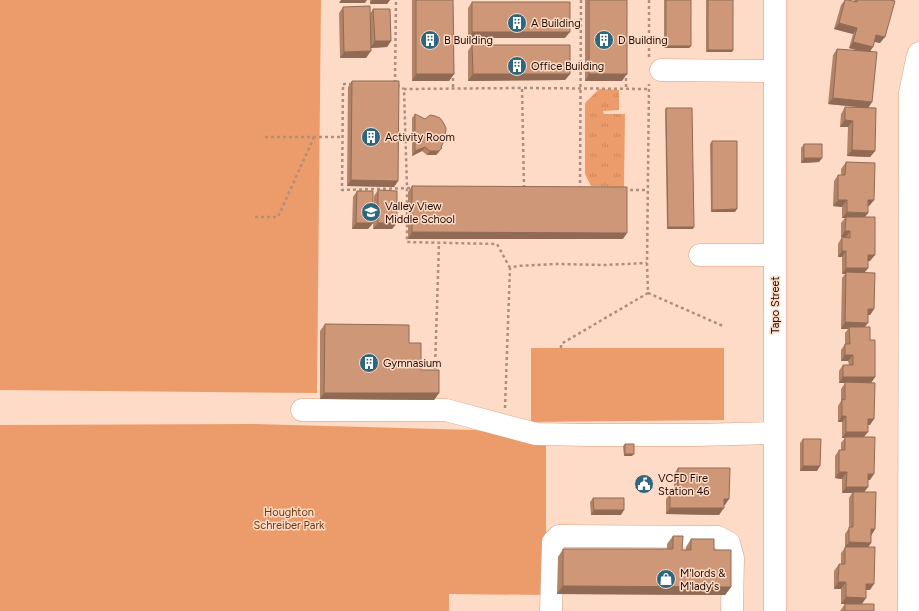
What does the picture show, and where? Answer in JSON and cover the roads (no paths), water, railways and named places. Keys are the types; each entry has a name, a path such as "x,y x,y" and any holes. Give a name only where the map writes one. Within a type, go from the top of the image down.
{"street":[{"name":"Tapo Street","path":"775,0 775,611"},
{"path":"909,611 910,93 919,53"},
{"path":"653,70 775,71"},
{"path":"700,255 775,255"},
{"path":"302,410 446,410 536,434 683,435 775,433"},
{"path":"551,611 553,542 559,536 718,537 730,543 733,558 732,611"}],"place":[{"name":"A Building","path":"517,23"},
{"name":"B Building","path":"430,40"},
{"name":"D Building","path":"604,40"},
{"name":"Office Building","path":"517,66"},
{"name":"Activity Room","path":"371,137"},
{"name":"Valley View Middle School","path":"371,212"},
{"name":"Gymnasium","path":"369,363"},
{"name":"VCFD Fire Station 46","path":"644,484"},
{"name":"M'lords & M'lady's","path":"666,579"}],"park label":[{"name":"Houghton Schreiber Park","path":"289,518"}]}
